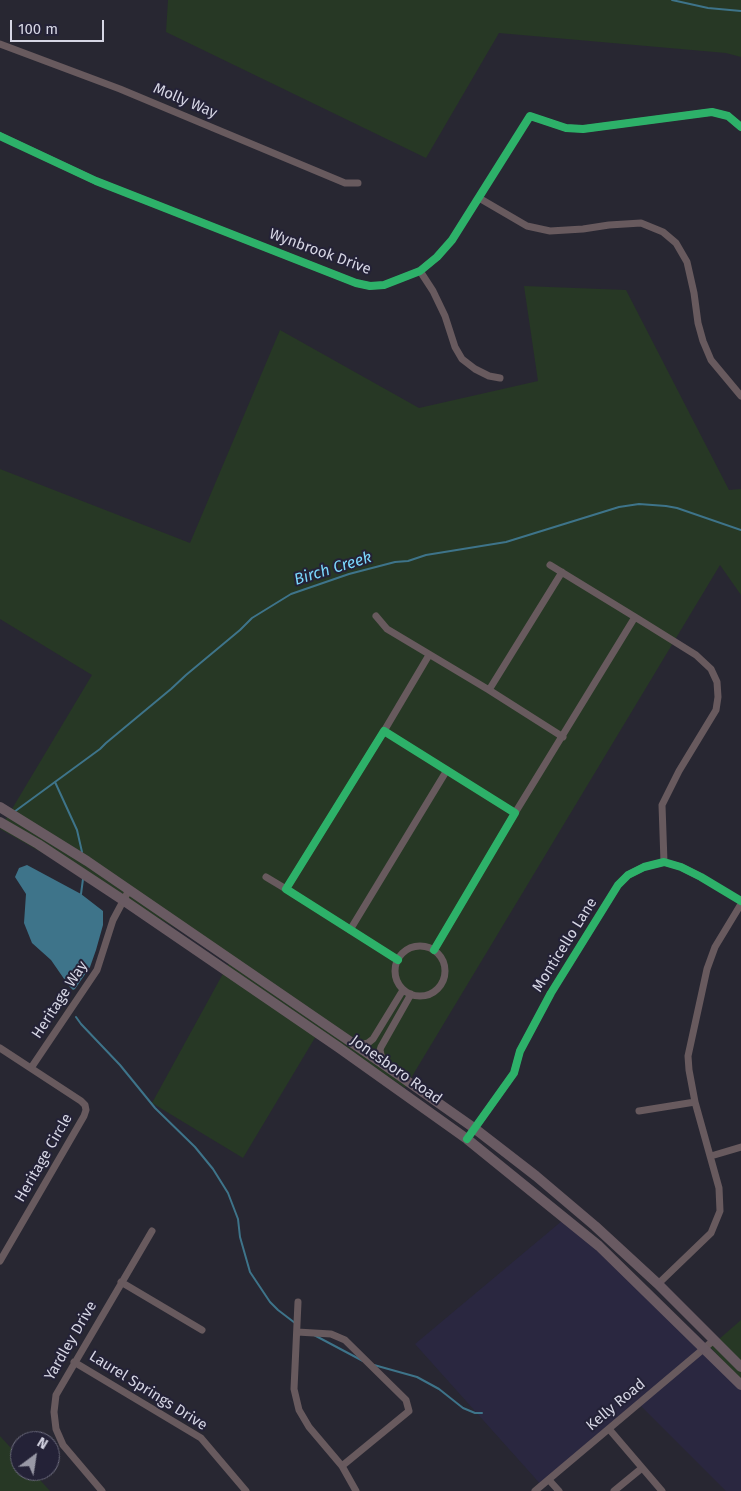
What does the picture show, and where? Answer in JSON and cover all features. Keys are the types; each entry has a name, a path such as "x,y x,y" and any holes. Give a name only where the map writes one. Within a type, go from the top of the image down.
{"main road":[{"name":"Jonesboro Road","path":"0,807 61,843 384,1064 474,1128 536,1176 595,1226 658,1284 741,1367"},
{"name":"Jonesboro Road","path":"0,822 38,844 123,900 338,1047 467,1139 599,1246 741,1385"}],"street":[{"name":"Molly Way","path":"0,44 129,93 346,183 358,183"},
{"name":"Wynbrook Drive","path":"0,136 96,181 356,283 370,286 384,285 420,270 437,256 452,240 530,116 566,128 583,129 712,112 728,116 741,127"},
{"path":"479,198 526,226 550,231 582,229 609,224 641,223 663,232 676,244 687,262 694,292 698,323 711,360 741,396"},
{"path":"420,270 434,292 445,316 455,347 462,358 475,369 489,376 500,378"},
{"path":"550,565 696,655 711,669 718,682 716,710 679,771 662,805 664,862 681,867 701,877 741,903 715,948 707,969 688,1056 695,1102 721,1202 716,1224 711,1232 658,1284"},
{"path":"489,690 562,572"},
{"path":"376,616 387,629 563,737"},
{"path":"434,950 635,617"},
{"path":"286,889 429,655"},
{"path":"384,731 515,813"},
{"path":"350,930 447,770"},
{"name":"Monticello Lane","path":"467,1139 514,1073 520,1051 531,1028 618,885 628,875 644,866 664,862"},
{"path":"266,877 398,960"},
{"name":"Heritage Way","path":"31,1068 98,970 109,932 129,890"},
{"path":"418,946 434,950 444,963 444,979 440,986 435,992 419,996 404,990 396,979 396,966 403,953 418,946"},
{"path":"357,1046 373,1039 404,990"},
{"path":"384,1064 380,1050 381,1047 411,994"},
{"name":"Heritage Circle","path":"0,1048 81,1101 85,1105 86,1110 0,1261"},
{"path":"639,1110 695,1102"},
{"path":"710,1156 741,1148"},
{"name":"Yardley Drive","path":"102,1491 64,1445 56,1429 54,1412 56,1395 152,1231"},
{"path":"121,1282 202,1330"},
{"path":"298,1302 294,1388 299,1410 309,1427 342,1466 356,1491"},
{"path":"297,1332 331,1334 345,1340 406,1400 409,1411 342,1466"},
{"name":"Kelly Road","path":"535,1491 714,1340"},
{"name":"Laurel Springs Drive","path":"74,1362 201,1438 246,1491"},
{"path":"608,1429 662,1491"},
{"path":"614,1491 642,1468"},
{"path":"549,1480 559,1491"}],"shaded area":[{"path":"569,1215 710,1347 741,1380 741,1491 726,1491 640,1405 543,1487 415,1344"}],"green space":[{"path":"168,0 741,0 741,57 726,53 499,33 426,158 166,32"},
{"path":"524,286 626,290 729,490 741,489 741,595 720,565 405,1088 319,1031 243,1158 152,1103 231,959 0,829 92,675 0,619 0,469 190,543 280,330 419,408 538,381"},
{"path":"741,1320 741,1380 710,1347"},
{"path":"0,1436 10,1447 10,1481 41,1481 50,1491 0,1491"}],"water":[{"path":"27,865 81,894 103,911 103,925 90,967 73,990 51,960 32,943 24,923 26,894 15,877 19,868"}],"waterway":[{"path":"672,0 708,8 741,11"},
{"name":"Birch Creek","path":"14,812 100,749 252,618 291,594 349,574 395,562 506,542 619,507 639,504 677,508 741,530"},
{"path":"55,782 77,830 82,852"},
{"path":"81,894 83,879"},
{"path":"76,1017 120,1065 155,1108 195,1147 213,1169 228,1193 238,1219 240,1237 250,1272 270,1302 295,1323"},
{"path":"314,1335 363,1361"},
{"path":"374,1365 417,1377 439,1389 463,1408 475,1413 482,1413"}],"cycle path":[{"path":"0,136 96,181 356,283 370,286 384,285 420,271 437,257 452,240 530,116 566,128 583,129 712,112 728,116 741,127"},
{"path":"398,960 286,889 384,731 515,813 434,950"},
{"path":"467,1139 514,1073 520,1051 551,993 618,885 628,875 644,867 664,862 681,867 701,877 741,901"}]}
